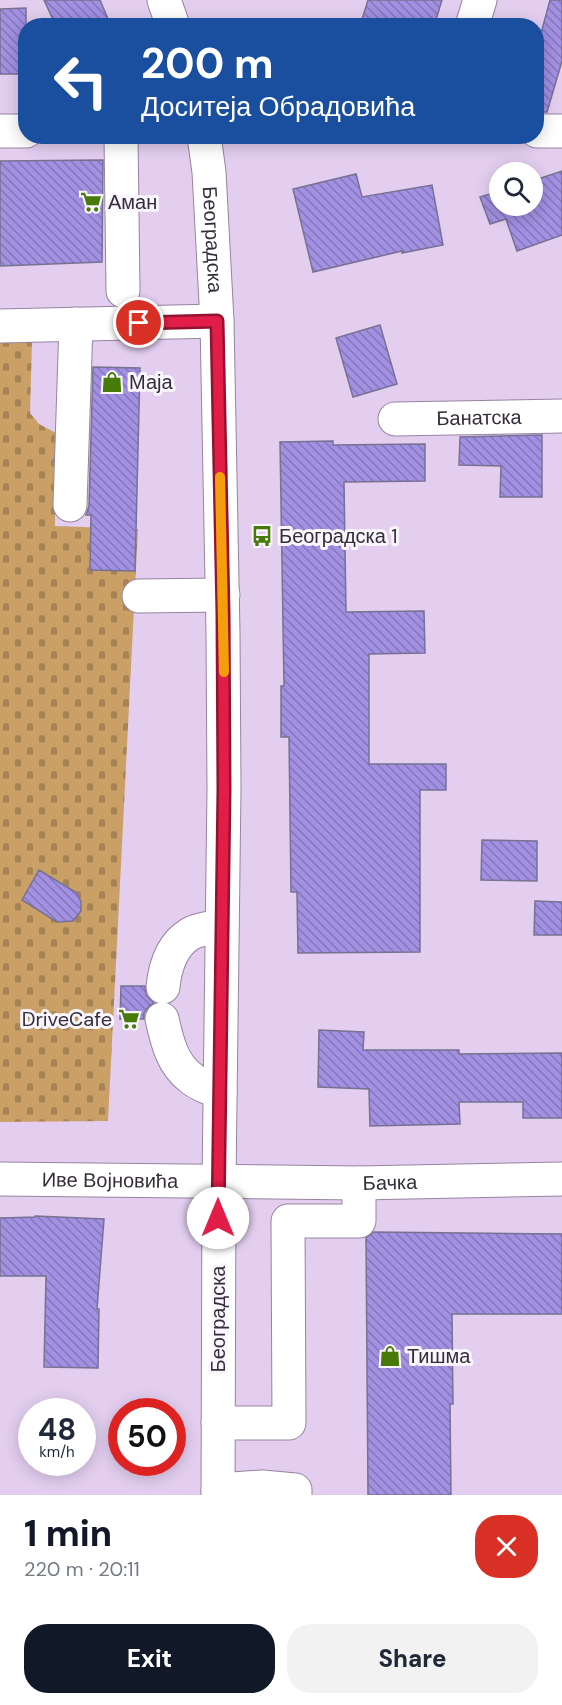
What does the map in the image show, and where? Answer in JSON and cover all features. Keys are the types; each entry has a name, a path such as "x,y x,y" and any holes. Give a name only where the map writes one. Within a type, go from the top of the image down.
{"main road":[{"path":"164,0 170,18"},
{"path":"474,18 480,0"},
{"path":"0,131 18,131"},
{"path":"544,131 562,131"},
{"path":"121,144 123,291"},
{"name":"Београдска","path":"205,144 209,172 217,321 223,595 224,789 218,1493"},
{"path":"0,326 217,321"},
{"path":"69,505 76,324"},
{"name":"Банатска","path":"395,419 562,416"},
{"path":"139,596 223,595"},
{"path":"163,987 164,971 180,942 191,933 222,926"},
{"path":"162,1019 176,1062 191,1079 220,1093"},
{"name":"Иве Војновића","path":"0,1179 219,1182"},
{"name":"Бачка","path":"219,1182 359,1183 562,1179"},
{"path":"218,1423 289,1423 288,1221 359,1221 359,1183"},
{"path":"218,1493 262,1487 295,1490 295,1495"}],"green space":[{"path":"32,342 30,413 39,424 56,433 55,526 138,529 108,1121 0,1122 0,343"}],"building":[{"path":"44,0 100,0 108,18 52,18"},
{"path":"368,0 442,0 436,18 362,18"},
{"path":"550,0 562,0 562,61 547,112 544,112 544,22"},
{"path":"26,8 26,18 18,18 18,74 0,74 0,9"},
{"path":"103,160 102,262 0,266 0,161"},
{"path":"562,171 562,235 517,251 506,219 490,224 480,197 489,194 489,216 543,216 543,177"},
{"path":"356,174 362,197 432,185 443,245 402,253 402,251 313,272 293,189"},
{"path":"380,325 397,384 353,397 336,338"},
{"path":"93,367 140,368 135,571 90,570 91,515 86,515 89,506"},
{"path":"542,435 542,497 500,497 501,466 459,465 460,437"},
{"path":"333,441 333,445 425,444 425,481 344,482 346,612 424,611 425,653 369,654 369,764 446,764 446,790 420,790 420,952 298,953 297,892 291,892 289,737 281,737 281,686 284,686 280,442"},
{"path":"482,840 537,841 537,881 481,880"},
{"path":"39,870 77,893 81,902 81,911 73,921 57,922 22,900"},
{"path":"535,901 562,902 562,935 534,935"},
{"path":"121,986 145,986 146,995 154,1003 144,1013 144,1019 120,1019"},
{"path":"319,1030 364,1032 363,1050 459,1050 459,1054 562,1053 562,1118 523,1118 523,1102 459,1102 460,1124 370,1126 369,1089 318,1087"},
{"path":"35,1216 104,1219 97,1309 99,1309 98,1368 44,1367 46,1276 0,1276 0,1218"},
{"path":"374,1232 562,1234 562,1314 452,1314 451,1495 368,1495 366,1238"}],"slow traffic":[{"path":"220,477 224,672"}],"place":[{"name":"Аман","path":"91,202"},
{"name":"Маја","path":"112,382"},
{"name":"Београдска 1","path":"262,536"},
{"name":"DriveCafe","path":"129,1019"},
{"name":"Тишма","path":"390,1356"}],"route":[{"path":"139,323 217,321 224,789 218,1218"}]}
